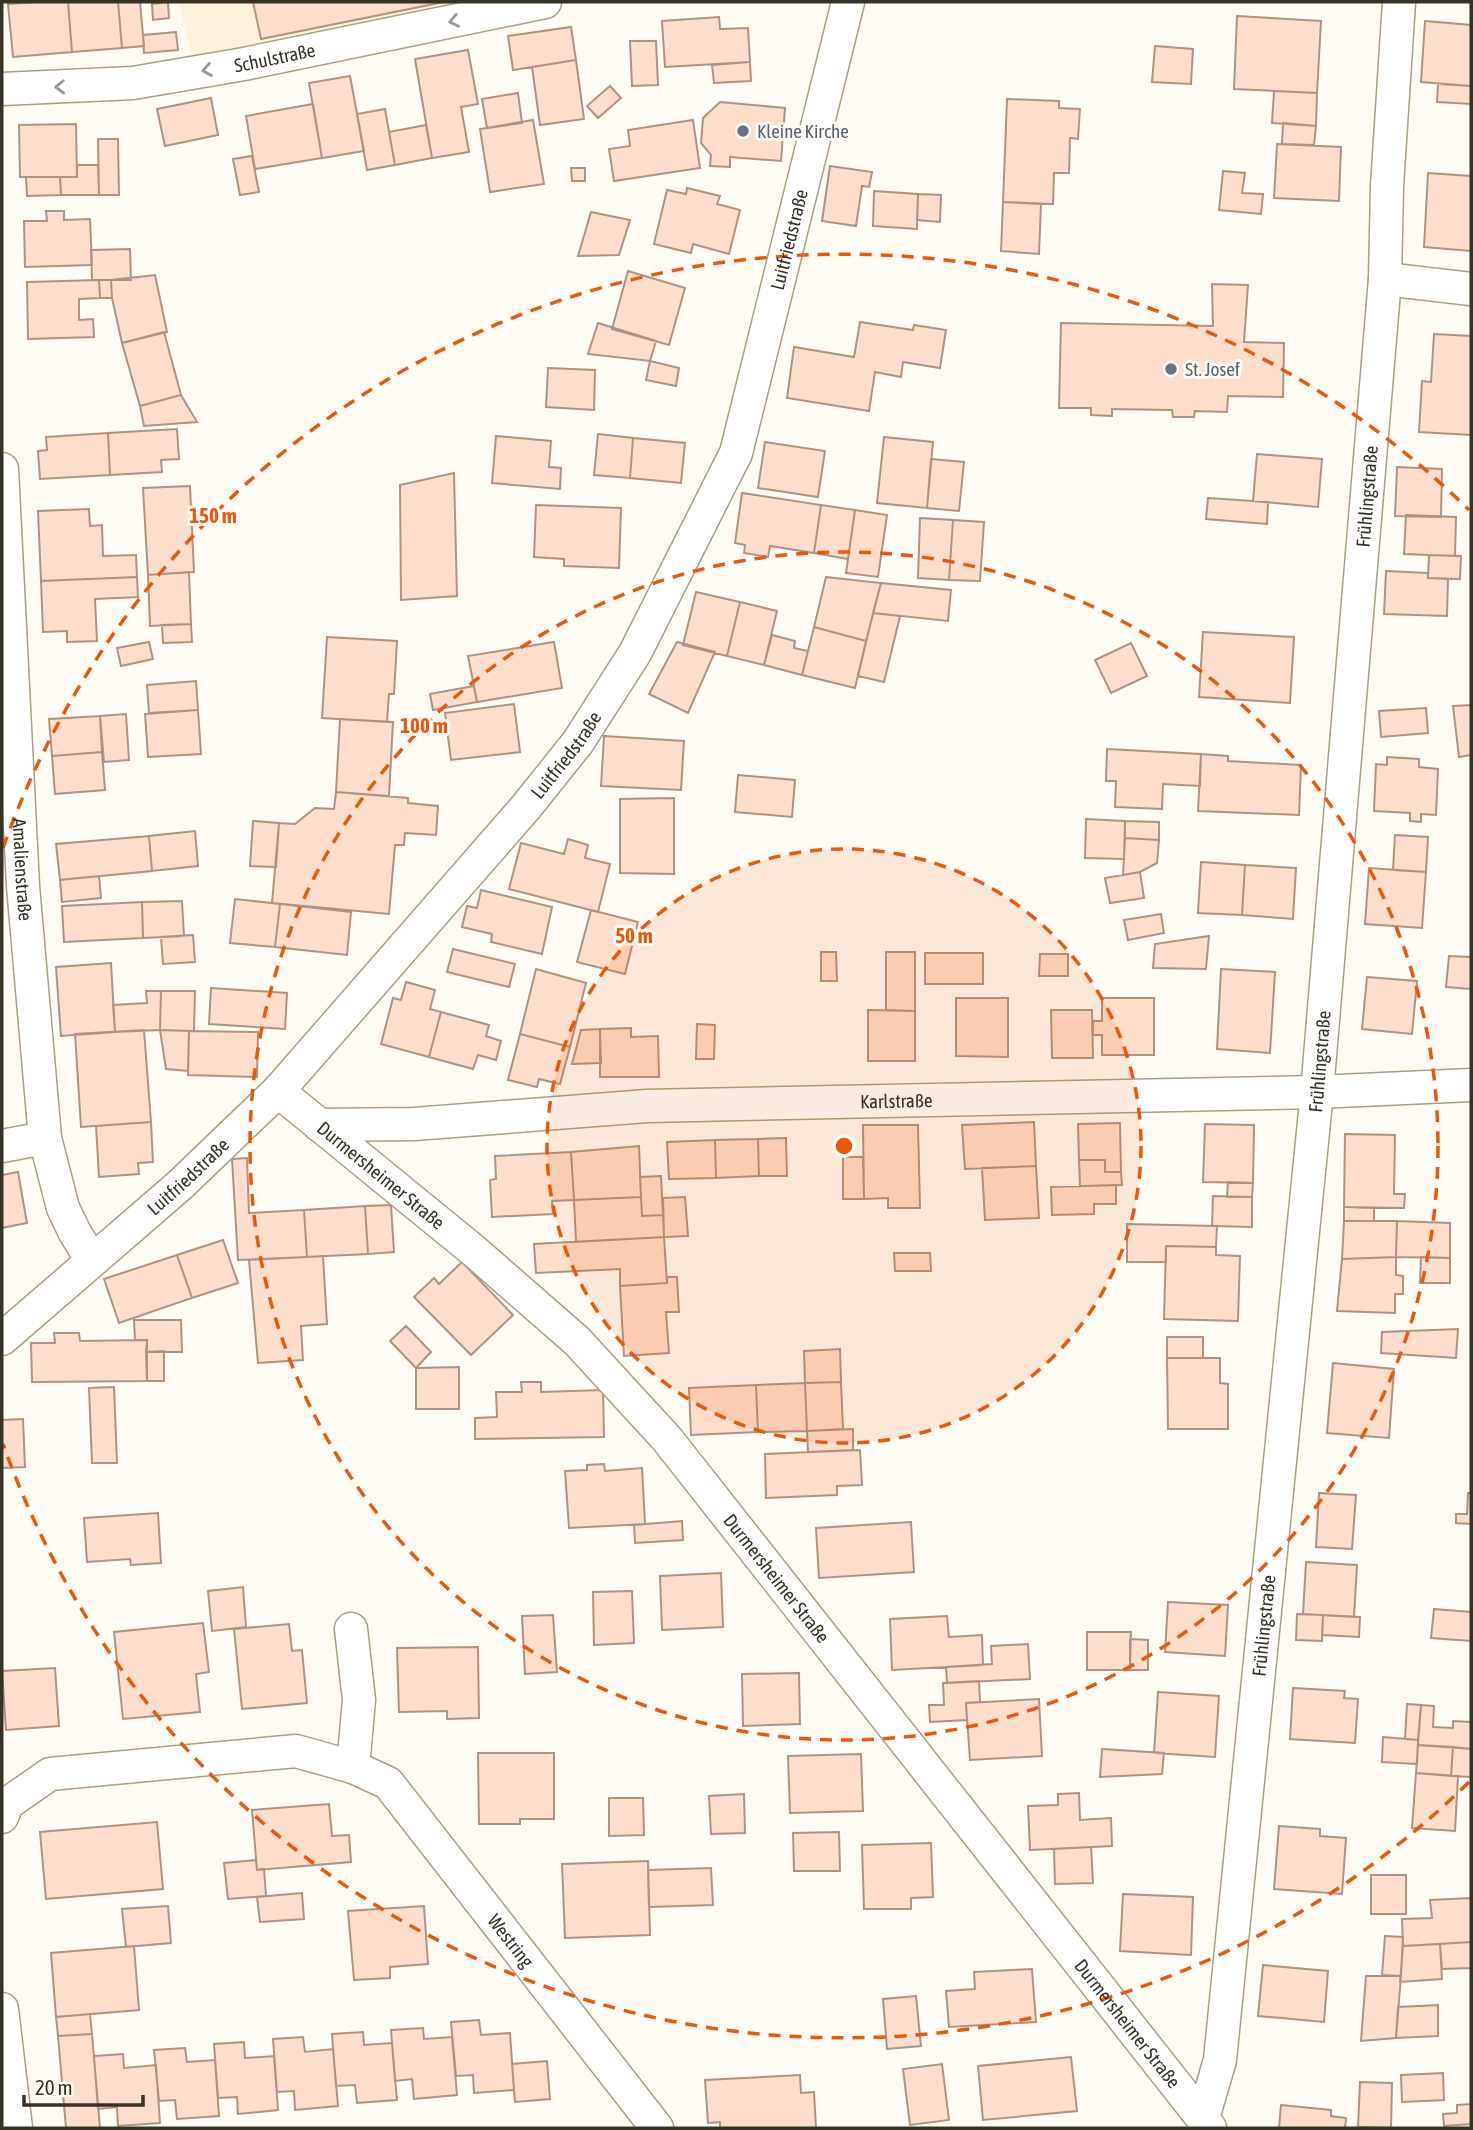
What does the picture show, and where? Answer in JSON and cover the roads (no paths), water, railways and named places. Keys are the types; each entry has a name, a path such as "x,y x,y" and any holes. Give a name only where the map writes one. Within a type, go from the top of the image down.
{"street":[{"name":"Schulstraße","path":"2,89 133,83 244,64 545,2"},
{"name":"Luitfriedstraße","path":"2,1339 180,1185 278,1091 526,807 578,742 635,653 736,453 848,2"},
{"name":"Frühlingstraße","path":"1207,2123 1220,2060 1317,1092 1385,279 1387,186 1399,2"},
{"path":"1385,279 1471,289"},
{"name":"Amalienstraße","path":"2,469 23,886 44,1138 63,1208 92,1260"},
{"name":"Karlstraße","path":"319,1125 414,1124 647,1105 1317,1092 1471,1085"},
{"name":"Durmersheimer Straße","path":"278,1091 464,1242 577,1341 667,1439 1207,2123"},
{"path":"2,1146 44,1138"},
{"path":"351,1629 359,1700 353,1767"},
{"name":"Westring","path":"2,1817 7,1804 50,1774 296,1751 353,1767 388,1783 657,2128"},
{"path":"2,2009 16,2128"}],"place":[{"name":"Kleine Kirche","path":"743,131"},
{"name":"St. Josef","path":"1171,369"}]}
